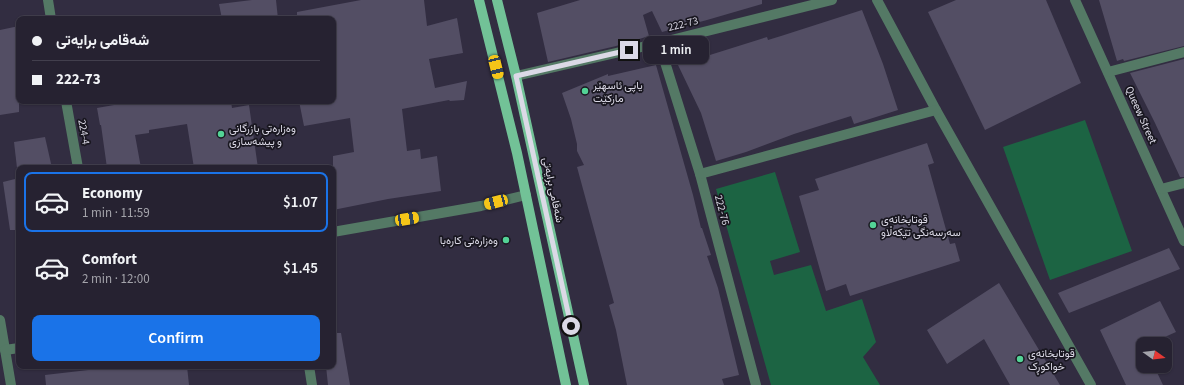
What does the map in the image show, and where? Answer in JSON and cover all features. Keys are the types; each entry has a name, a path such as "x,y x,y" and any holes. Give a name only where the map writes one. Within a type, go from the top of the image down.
{"main road":[{"path":"479,0 517,153 566,385"},
{"name":"شەقامی برایەتی","path":"497,0 516,76 584,385"},
{"path":"499,81 516,76"}],"street":[{"path":"48,0 51,16"},
{"name":"222-73","path":"516,76 659,43 832,0"},
{"path":"877,0 936,110 1091,385"},
{"name":"Queew Street","path":"1075,0 1184,241"},
{"name":"222-76","path":"659,43 700,174 756,385"},
{"path":"1108,72 1184,52"},
{"name":"224-4","path":"67,104 77,165"},
{"path":"700,174 936,110"},
{"path":"1161,189 1184,183"},
{"path":"336,231 481,206 526,195"},
{"path":"0,320 11,385"},
{"path":"5,350 16,348"},
{"path":"309,369 312,385"}],"green space":[{"path":"1085,120 1132,251 1050,280 1003,147"},
{"path":"775,172 800,252 770,261 774,275 811,265 826,311 862,299 876,342 863,357 880,385 771,385 716,189"}],"building":[{"path":"252,0 276,0 278,16 221,16 219,4"},
{"path":"361,0 424,0 427,26 457,18 463,53 429,59 435,88 467,81 464,100 449,100 402,109 407,151 420,149 421,159 437,156 441,191 388,199 336,209 336,165 333,165 333,156 354,152 350,118 304,126 300,104 336,104 336,16 297,16 297,12"},
{"path":"580,0 762,0 762,4 662,32 652,11 643,15 649,36 616,46 548,62 537,13"},
{"path":"956,0 1046,0 1081,83 985,130 928,12"},
{"path":"1099,0 1184,0 1184,46 1124,61 1123,59 1117,61"},
{"path":"862,10 883,64 898,110 854,124 851,116 716,161 701,113 678,65 767,37 768,40"},
{"path":"16,27 16,104 19,104 19,112 0,115 0,30"},
{"path":"1184,59 1184,177 1180,177 1130,73"},
{"path":"656,65 701,228 711,255 707,256 718,288 739,375 722,379 724,385 627,385 616,330 609,305 614,303 577,167 584,165 577,151 577,144 571,119 562,93 608,74 608,76"},
{"name":"وەزارەتی بازرگانی و پیشەسازی","path":"231,104 232,108 249,105 258,165 194,165 187,124 149,130 149,133 135,135 140,165 107,165 97,108 114,105"},
{"path":"45,137 51,165 17,165 14,142"},
{"path":"927,143 934,163 928,165 950,244 955,243 960,261 850,296 846,284 826,291 799,196 819,190 815,179"},
{"path":"16,179 16,230 10,230 3,182"},
{"path":"1169,248 1180,269 1069,313 1058,293"},
{"path":"999,283 1060,385 1010,385 984,339 947,364 927,330"},
{"path":"1160,301 1176,332 1165,337 1136,337 1136,373 1157,373 1163,385 1126,385 1100,330"},
{"path":"336,333 341,333 350,385 328,385 326,369 336,369"},
{"path":"97,369 187,369 189,385 46,385 45,375"}],"place":[{"name":"ياپی ئاسهێر مارکێت","path":"585,91"},
{"name":"وەزارەتی بازرگانی و پیشەسازی","path":"221,134"},
{"name":"قوتابخانەی سەرسەنگی تێکەڵاو","path":"873,225"},
{"name":"وەزارەتی کارەبا","path":"506,240"},
{"name":"قوتابخانەی خواکوڕک","path":"1020,359"}],"route":[{"path":"571,326 516,76 629,50"}]}
